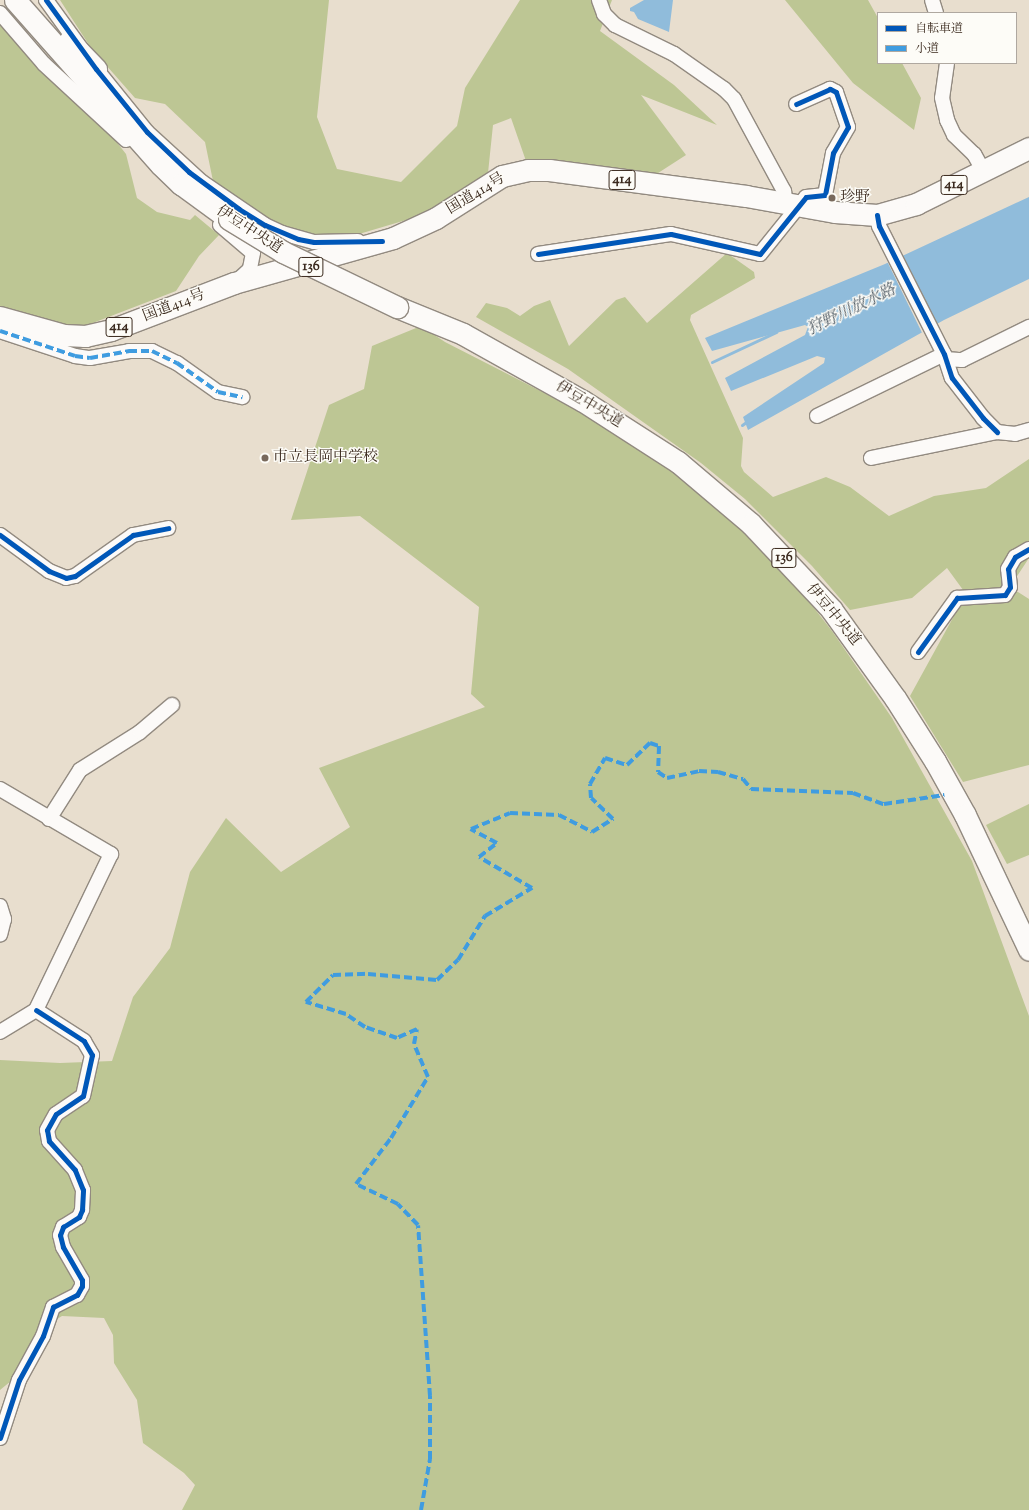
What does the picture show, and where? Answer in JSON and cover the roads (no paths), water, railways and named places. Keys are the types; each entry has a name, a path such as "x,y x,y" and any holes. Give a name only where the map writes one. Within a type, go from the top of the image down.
{"highway":[{"name":"伊豆中央道","path":"15,0 162,166 181,184 283,252 463,334 610,415 682,458 728,495 791,557 836,607 874,658 933,745 1029,932"},
{"name":"伊豆中央道","path":"21,0 143,140 188,183 230,217"},
{"path":"30,0 96,70"},
{"path":"33,20 115,128"},
{"name":"国道414号","path":"0,316 64,335 86,336 111,330 234,283 382,241 436,218 502,176 528,170 549,170 793,204 835,212 877,215 916,204 1029,148"},
{"path":"341,275 343,264 353,249"},
{"path":"305,262 369,287 421,302 487,331 573,383 610,415"},
{"path":"305,262 353,290 392,316 483,356 610,415"},
{"name":"伊豆中央道","path":"610,415 678,462 724,499 751,524 831,609 866,655 935,761 981,847 1029,950"}],"street":[{"path":"46,0 96,70 147,132 230,217 253,253 250,269 234,283"},
{"path":"599,0 604,14 615,25 674,54 724,89 734,99 784,191 793,204"},
{"path":"932,0 936,12"},
{"path":"0,13 39,59 92,110 115,128 166,182 230,217 305,262"},
{"path":"947,64 942,98 947,120 954,135 974,154 984,170"},
{"path":"538,254 671,234 760,254 793,204 806,197 825,195 833,153 848,127 836,92 830,89 796,104"},
{"path":"877,215 884,236 943,354 952,378 983,418 997,432"},
{"path":"230,217 265,225 298,239 314,242 382,241"},
{"path":"230,217 255,223 305,262"},
{"path":"817,416 943,354 962,360 1029,327"},
{"path":"0,331 75,356 104,357 140,350 158,353 218,392 242,397"},
{"path":"871,458 997,432 1015,434 1029,430"},
{"path":"0,535 49,571 66,578 75,576 133,535 168,528"},
{"path":"918,652 957,598 1005,596 1010,587 1008,569 1015,557 1029,549"},
{"path":"49,819 80,770 134,736 172,705"},
{"path":"0,1032 36,1010 110,854 1,791"},
{"path":"0,906 4,919 0,935"},
{"path":"0,1438 19,1380 43,1336 53,1307 77,1295 82,1286 82,1280 63,1247 60,1235 63,1227 79,1217 82,1210 83,1190 75,1170 49,1141 47,1130 56,1114 83,1096 92,1055 84,1041 36,1010"}],"water":[{"path":"644,0 673,0 669,32 638,19 634,12 630,11 630,8"},
{"name":"狩野川放水路","path":"1029,197 1029,279 944,320 748,430 743,417 824,363 825,358 817,356 731,391 725,378 805,335 808,327 805,325 712,351 705,338 885,264"}],"waterway":[{"path":"712,362 776,332"},
{"path":"742,425 749,420"}],"place":[{"name":"珍野","path":"832,198"},
{"name":"市立長岡中学校","path":"265,458"}]}
